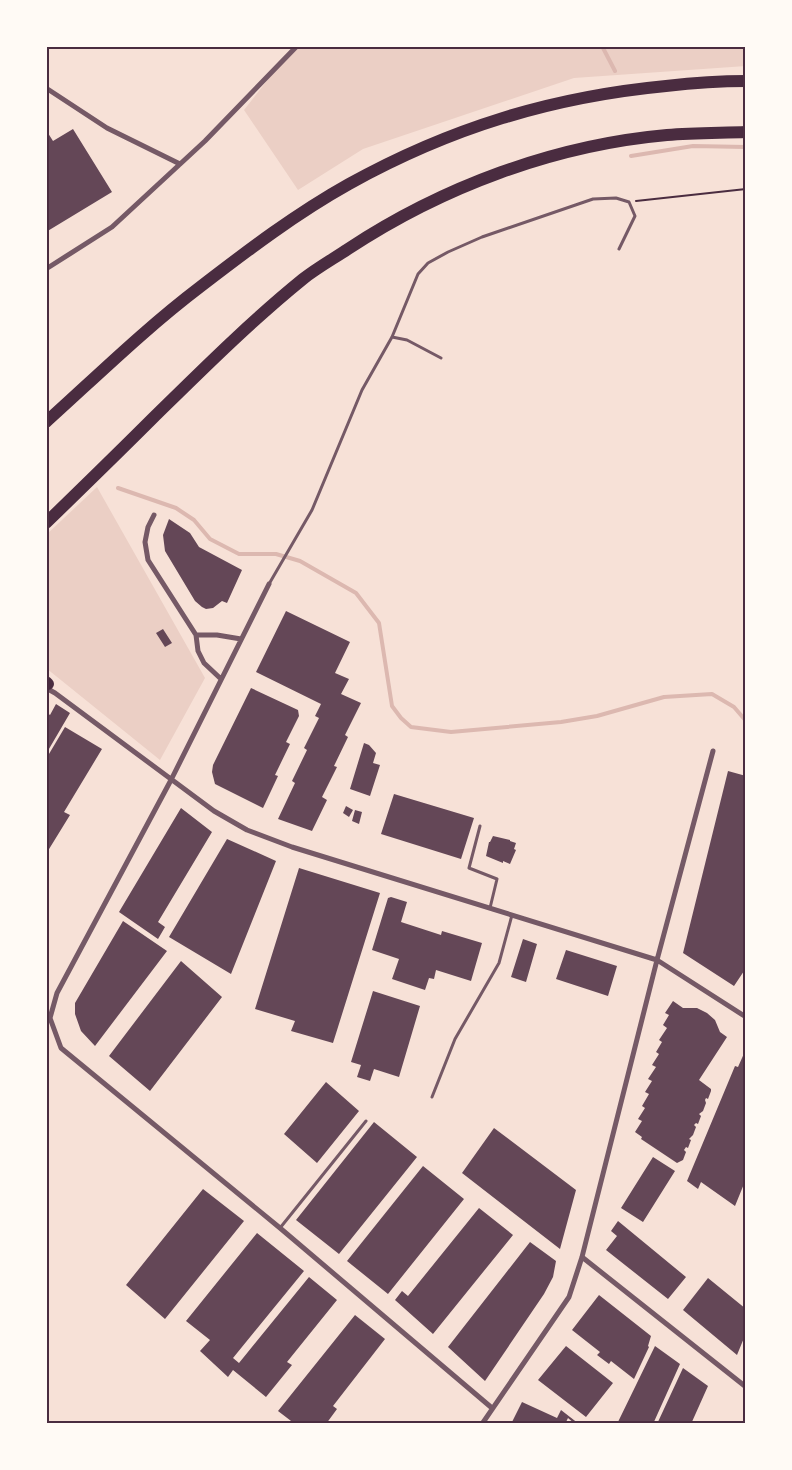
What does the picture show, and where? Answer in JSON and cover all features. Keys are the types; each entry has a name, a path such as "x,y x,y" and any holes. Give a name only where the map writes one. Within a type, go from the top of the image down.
{"highway":[{"path":"46,422 142,335 206,282 306,210 348,184 389,163 486,122 553,103 622,90 720,81 746,81"},
{"path":"46,523 228,344 305,278 381,227 469,184 518,166 616,142 665,135 746,132"}],"street":[{"path":"46,269 112,227 204,142 298,46"},
{"path":"46,88 107,128 180,164"},
{"path":"154,515 148,528 145,542 148,560 196,635 198,651 204,663 221,679"},
{"path":"269,584 171,780 57,993 50,1018 61,1048 280,1228 492,1408"},
{"path":"196,635 217,635 241,639"},
{"path":"48,686 171,780 214,811 247,830 292,847 657,960 746,1018"},
{"path":"482,1424 569,1297 582,1257 657,960 713,751"},
{"path":"582,1257 746,1387"}],"lane":[{"path":"269,584 312,510 362,390 392,337 418,274 428,263 482,237 593,199 616,198 629,202 635,216 619,249"},
{"path":"392,337 407,340 441,358"},
{"path":"480,826 469,868 497,879 490,908"},
{"path":"432,1097 455,1039 499,963 512,915"},
{"path":"280,1228 366,1121"}],"path":[{"path":"629,202 746,189"}],"shaded area":[{"path":"294,46 746,46 746,66 574,78 363,149 298,190 244,110"},
{"path":"97,487 205,678 160,760 46,668 46,535"}],"building":[{"path":"73,129 112,192 46,232 46,130 53,141"},
{"path":"169,519 190,533 199,547 242,570 227,603 222,601 213,608 206,609 195,601 165,551 163,535"},
{"path":"286,611 350,642 335,673 349,679 341,694 361,703 345,735 348,737 334,766 337,767 322,797 327,800 312,831 278,819 295,783 292,781 307,750 304,748 319,718 315,716 321,704 256,672"},
{"path":"163,629 172,643 165,647 156,633"},
{"path":"251,688 298,710 299,716 286,742 290,744 275,775 278,776 263,808 215,784 212,772 213,765"},
{"path":"56,704 70,713 46,754 46,712 50,715"},
{"path":"65,727 102,749 64,812 70,815 46,854 46,759"},
{"path":"364,743 369,745 376,753 373,763 380,765 370,796 350,789"},
{"path":"728,771 746,776 746,968 734,986 683,953"},
{"path":"394,794 474,818 461,859 381,834"},
{"path":"346,806 353,810 349,817 343,813"},
{"path":"181,808 212,832 158,922 165,927 158,939 119,912"},
{"path":"355,810 362,812 359,824 352,821"},
{"path":"493,836 516,843 514,849 516,850 510,864 486,856 489,842"},
{"path":"227,839 276,861 231,974 169,937"},
{"path":"299,868 380,893 333,1043 291,1031 295,1021 255,1009"},
{"path":"391,897 407,902 401,922 441,935 442,931 482,943 471,981 436,970 434,979 429,978 425,990 392,979 399,959 372,950 388,898"},
{"path":"123,921 167,951 95,1046 81,1031 75,1014 75,1003"},
{"path":"523,939 537,944 526,982 511,977"},
{"path":"566,950 617,966 608,996 556,979"},
{"path":"181,961 222,997 150,1091 109,1056"},
{"path":"373,991 420,1006 399,1077 374,1069 370,1081 357,1077 361,1065 351,1062"},
{"path":"673,1001 683,1008 697,1008 707,1013 715,1020 720,1032 727,1037 699,1080 711,1091 708,1099 706,1098 705,1100 706,1103 703,1111 699,1114 701,1116 698,1124 694,1125 696,1127 689,1139 691,1140 688,1148 686,1147 684,1150 686,1152 683,1160 677,1163 641,1139 642,1137 635,1132 642,1121 638,1119 645,1108 642,1106 649,1094 645,1092 652,1081 648,1079 656,1067 652,1065 659,1054 656,1052 662,1042 659,1040 667,1028 663,1025 669,1015 665,1013"},
{"path":"746,1049 746,1179 735,1206 701,1182 698,1189 687,1181 735,1066 738,1067"},
{"path":"326,1082 359,1111 317,1163 284,1134"},
{"path":"374,1122 417,1157 339,1254 296,1220"},
{"path":"494,1128 576,1190 560,1249 462,1173"},
{"path":"653,1157 675,1171 643,1222 621,1208"},
{"path":"423,1166 464,1199 388,1294 347,1261"},
{"path":"203,1189 244,1221 165,1319 126,1285"},
{"path":"479,1208 513,1235 433,1334 395,1300 402,1291 408,1296"},
{"path":"618,1221 686,1277 668,1299 606,1250 617,1236 611,1231"},
{"path":"257,1233 304,1271 233,1358 239,1363 309,1277 337,1300 287,1362 292,1365 266,1397 233,1370 228,1377 200,1351 210,1340 186,1321"},
{"path":"530,1242 556,1261 553,1277 544,1294 485,1381 448,1347"},
{"path":"708,1278 746,1309 746,1333 737,1355 683,1310"},
{"path":"599,1295 651,1336 649,1347 634,1379 611,1361 609,1364 597,1355 600,1352 572,1330"},
{"path":"355,1315 385,1339 333,1406 337,1409 326,1424 295,1424 278,1411"},
{"path":"566,1346 613,1383 586,1417 538,1380"},
{"path":"655,1346 680,1364 653,1424 617,1424"},
{"path":"683,1368 708,1386 691,1424 657,1424"},
{"path":"522,1402 557,1418 561,1410 579,1424 575,1424 568,1418 565,1424 511,1424"}],"waterway":[{"path":"602,46 615,71"},
{"path":"631,156 693,146 746,147"},
{"path":"118,488 176,508 194,520 210,539 239,554 276,554 300,561 356,593 379,623 392,706 411,727 451,732 561,722 597,716 664,697 712,694 734,707 746,721"}]}
